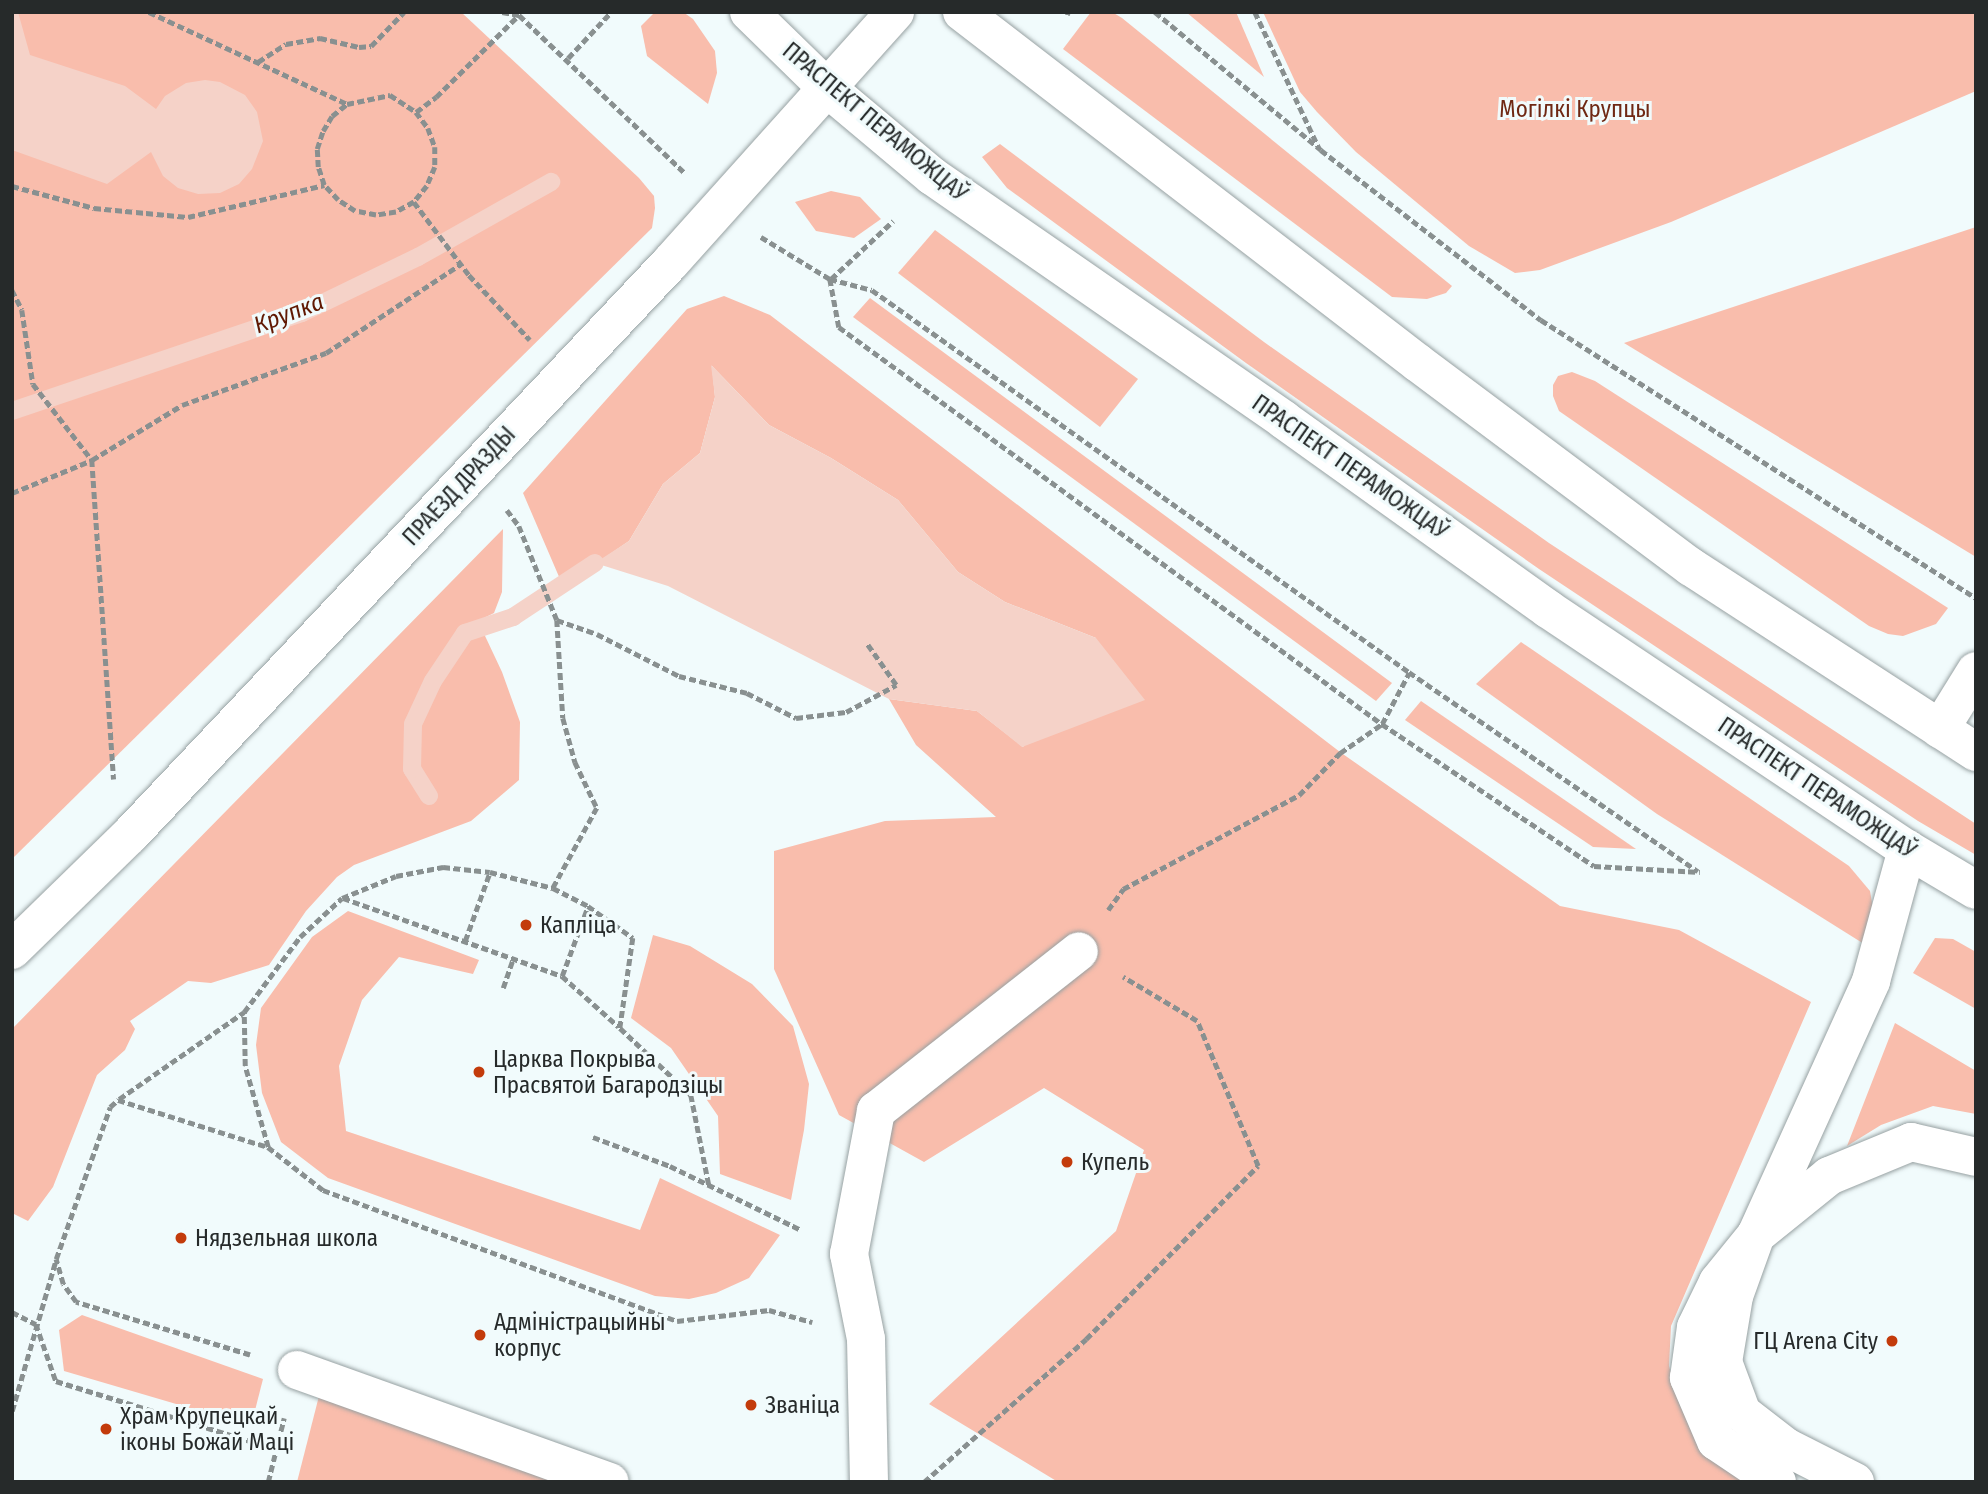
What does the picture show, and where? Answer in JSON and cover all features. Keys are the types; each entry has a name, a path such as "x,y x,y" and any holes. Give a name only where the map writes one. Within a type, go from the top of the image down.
{"main road":[{"name":"ПРАСПЕКТ ПЕРАМОЖЦАЎ","path":"749,12 827,88 932,176 1284,420 1548,609 1907,849 1976,890"},
{"name":"ПРАЕЗД ДРАЗДЫ","path":"12,950 149,815 661,273 895,12"},
{"path":"962,12 1418,363 1691,567 1976,752"},
{"path":"1940,729 1976,671"},
{"path":"1855,1482 1786,1447 1742,1413 1723,1362 1734,1296 1756,1235 1871,981 1907,849"},
{"path":"869,1482 866,1339 849,1254 876,1111 1079,951"},
{"path":"1777,1482 1716,1441 1689,1378 1696,1327 1718,1282 1756,1235 1829,1176 1910,1142 1976,1157"},
{"path":"297,1370 610,1482"}],"path":[{"path":"149,12 347,104"},
{"path":"257,62 286,44 320,38 359,47 371,46 404,12"},
{"path":"502,12 519,14 690,177"},
{"path":"568,58 611,12"},
{"path":"1155,12 1321,150 1541,320 1976,598"},
{"path":"1255,12 1321,150"},
{"path":"416,112 436,97 465,65 519,14"},
{"path":"390,95 416,112 428,128 435,147 431,177 414,202 396,212 376,215 355,211 338,200 324,185 318,167 317,149 332,116 347,104 390,95"},
{"path":"12,186 94,208 188,217 324,185"},
{"path":"414,202 461,264 538,349"},
{"path":"830,279 893,221"},
{"path":"750,231 830,279 872,290 1409,672 1700,872 1594,866 1382,724 839,327 830,279"},
{"path":"12,493 92,460 182,405 326,353 461,264"},
{"path":"12,290 22,310 33,384 92,460 115,793"},
{"path":"502,503 519,526 558,620 563,718 575,762 597,808 553,888"},
{"path":"558,620 597,634 679,676 747,693 796,718 846,712 896,685 867,645"},
{"path":"1102,918 1123,889 1298,795 1340,752 1382,724 1409,672"},
{"path":"12,1411 56,1259 110,1107 244,1012 300,937 342,898 397,876 443,867 490,872 553,888 588,906 633,938 620,1028"},
{"path":"466,942 490,872"},
{"path":"342,898 562,976 691,1095 709,1185"},
{"path":"562,976 588,906"},
{"path":"924,1482 1086,1339 1258,1166 1197,1021 1079,951"},
{"path":"503,988 513,959"},
{"path":"244,1012 245,1066 268,1147"},
{"path":"118,1100 268,1147 323,1190 677,1321 769,1310 866,1339"},
{"path":"593,1137 640,1153 849,1254"},
{"path":"56,1259 63,1283 76,1302 297,1370 268,1482"},
{"path":"12,1312 36,1324 56,1381 276,1449"}],"green space":[{"path":"12,12 461,12 639,178 654,196 655,208 652,228 12,859"},
{"path":"655,12 683,12 693,19 715,51 717,73 708,104 647,56 641,26"},
{"path":"1091,12 1112,12 1122,18 1452,286 1446,293 1427,299 1392,297 1063,49"},
{"path":"1186,12 1236,12 1264,77"},
{"name":"Могілкі Крупцы","path":"1263,12 1976,12 1976,91 1671,222 1540,270 1515,273 1469,246 1356,152 1317,112 1300,92"},
{"path":"1000,144 1264,342 1549,543 1976,824 1976,855 1918,821 1539,569 1246,363 1007,188 982,157"},
{"path":"831,191 860,197 881,219 854,238 816,231 795,202"},
{"path":"1976,227 1976,557 1624,343"},
{"path":"935,230 1138,379 1100,427 898,273"},
{"path":"724,296 770,315 1340,752 1560,906 1679,930 1811,1002 1671,1326 1669,1366 1681,1408 1758,1482 1058,1482 929,1404 1116,1231 1144,1150 1044,1088 924,1162 839,1115 774,969 774,851 885,821 996,817 916,745 889,699 977,711 1023,747 1096,638 1005,602 958,572 898,500 831,458 769,425 712,366 715,397 700,453 663,484 629,541 563,586 523,493 687,309"},
{"path":"870,298 1392,683 1376,701 853,317"},
{"path":"1572,372 1595,381 1948,608 1936,624 1903,636 1888,634 1869,626 1559,411 1553,396 1553,385 1558,376"},
{"path":"503,529 502,592 494,613 478,621 502,672 520,722 519,780 471,821 354,865 337,877 306,911 269,965 211,983 188,981 130,1021 135,1029 125,1050 97,1075 53,1187 28,1221 12,1213 12,1029"},
{"path":"1521,642 1849,866 1870,891 1875,920 1872,949 1657,814 1476,684"},
{"path":"1421,701 1636,849 1593,847 1405,720"},
{"path":"348,911 479,960 473,974 399,957 362,1000 339,1066 346,1131 640,1230 660,1178 780,1235 749,1278 716,1293 689,1299 655,1296 328,1178 281,1142 262,1093 256,1045 261,1008 312,937"},
{"path":"653,935 690,946 752,984 793,1026 809,1084 804,1130 791,1200 720,1174 718,1116 671,1048 631,1018"},
{"path":"1935,938 1953,939 1976,952 1976,1009 1913,973"},
{"path":"1895,1023 1976,1071 1976,1114 1933,1106 1881,1125 1847,1146"},
{"path":"82,1315 263,1379 251,1426 64,1371 59,1330"},
{"path":"319,1396 559,1482 297,1482"}],"shaded area":[{"path":"12,12 18,12 30,55 125,86 156,109 165,96 186,83 205,80 220,82 245,95 257,112 263,141 252,169 239,184 220,193 198,194 178,188 163,176 151,152 107,184 12,150"},
{"path":"711,365 769,425 831,458 898,500 958,572 1005,602 1096,638 1145,700 1022,747 977,711 889,699 668,586 595,563 629,541 663,484 700,453 715,397"}],"waterway":[{"name":"Крупка","path":"12,411 302,313 418,257 551,182"},
{"path":"429,796 412,769 413,724 433,681 465,633 513,617 595,563"}],"place":[{"name":"Капліца","path":"526,925"},
{"name":"Царква Покрыва Прасвятой Багародзіцы","path":"479,1072"},
{"name":"Купель","path":"1067,1162"},
{"name":"Нядзельная школа","path":"181,1238"},
{"name":"Адміністрацыйны корпус","path":"480,1335"},
{"name":"ГЦ Arena City","path":"1892,1341"},
{"name":"Званіца","path":"751,1405"},
{"name":"Храм Крупецкай іконы Божай Маці","path":"106,1429"}]}
